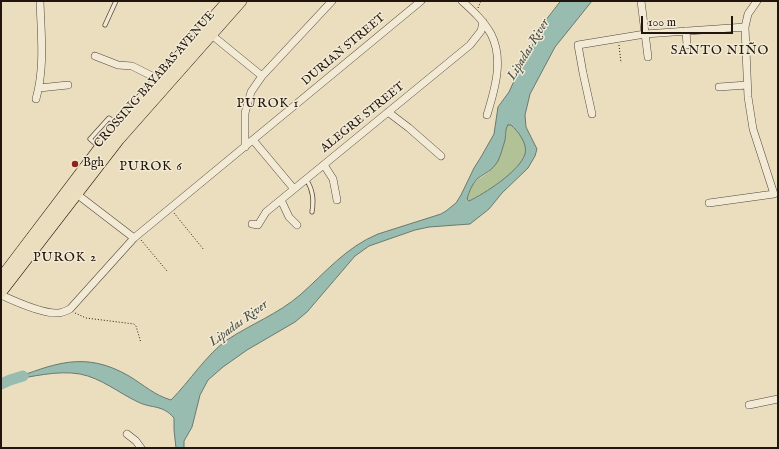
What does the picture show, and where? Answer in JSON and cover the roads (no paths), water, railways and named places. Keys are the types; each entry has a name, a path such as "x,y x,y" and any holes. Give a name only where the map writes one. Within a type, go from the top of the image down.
{"main road":[{"name":"CROSSING BAYABAS AVENUE","path":"1,278 73,191 119,140 207,32 228,1"},
{"name":"CROSSING BAYABAS AVENUE","path":"1,292 73,191 100,148 118,125 158,79 241,1"}],"street":[{"path":"36,99 39,88 42,53 40,1"},
{"path":"245,146 247,104 251,92 262,76 332,1"},
{"name":"DURIAN STREET","path":"1,295 19,303 52,313 59,313 70,308 136,237 421,1"},
{"path":"462,1 483,22 494,41 497,60 496,81 487,115"},
{"path":"642,1 648,57"},
{"path":"709,203 774,194 753,129 747,85 745,28 748,14 757,1"},
{"name":"ALEGRE STREET","path":"252,224 258,225 266,212 475,40 481,31 483,22"},
{"path":"592,114 578,45 645,34 745,28"},
{"path":"686,31 687,45"},
{"path":"207,32 262,76"},
{"path":"95,56 118,66 132,66 158,79"},
{"path":"39,88 68,85"},
{"path":"720,87 747,85"},
{"path":"388,112 441,156"},
{"path":"253,140 294,189"},
{"path":"324,165 333,179 337,200"},
{"path":"73,191 136,237"},
{"path":"281,200 290,217 297,225"},
{"path":"749,405 778,400"},
{"path":"127,434 136,441 141,448"}],"lane":[{"path":"105,25 116,1"},
{"path":"306,179 313,193 312,212"}],"water":[{"path":"561,1 592,1 555,47 530,94 525,115 526,127 537,149 528,168 502,193 489,209 470,224 429,227 415,230 369,246 355,256 307,312 295,322 247,350 208,380 200,395 192,427 184,441 184,448 176,448 174,418 170,414 161,409 138,402 110,386 88,376 62,373 45,374 10,380 41,369 69,362 98,363 129,376 154,393 171,400 219,346 236,334 292,302 336,261 366,239 441,214 456,203 494,134 498,107 509,92 546,20","holes":["508,125 511,125 524,142 526,150 522,161 501,181 469,201 467,199 475,181 491,170 498,161 505,140 506,128"]}],"waterway":[{"name":"Lipadas River","path":"1,384 23,376"}],"place":[{"name":"Bgh","path":"75,164"}],"district":[{"name":"SANTO NIÑO","path":"720,51"},
{"name":"PUROK 1","path":"268,104"},
{"name":"PUROK 6","path":"151,167"},
{"name":"PUROK 2","path":"65,258"}]}
